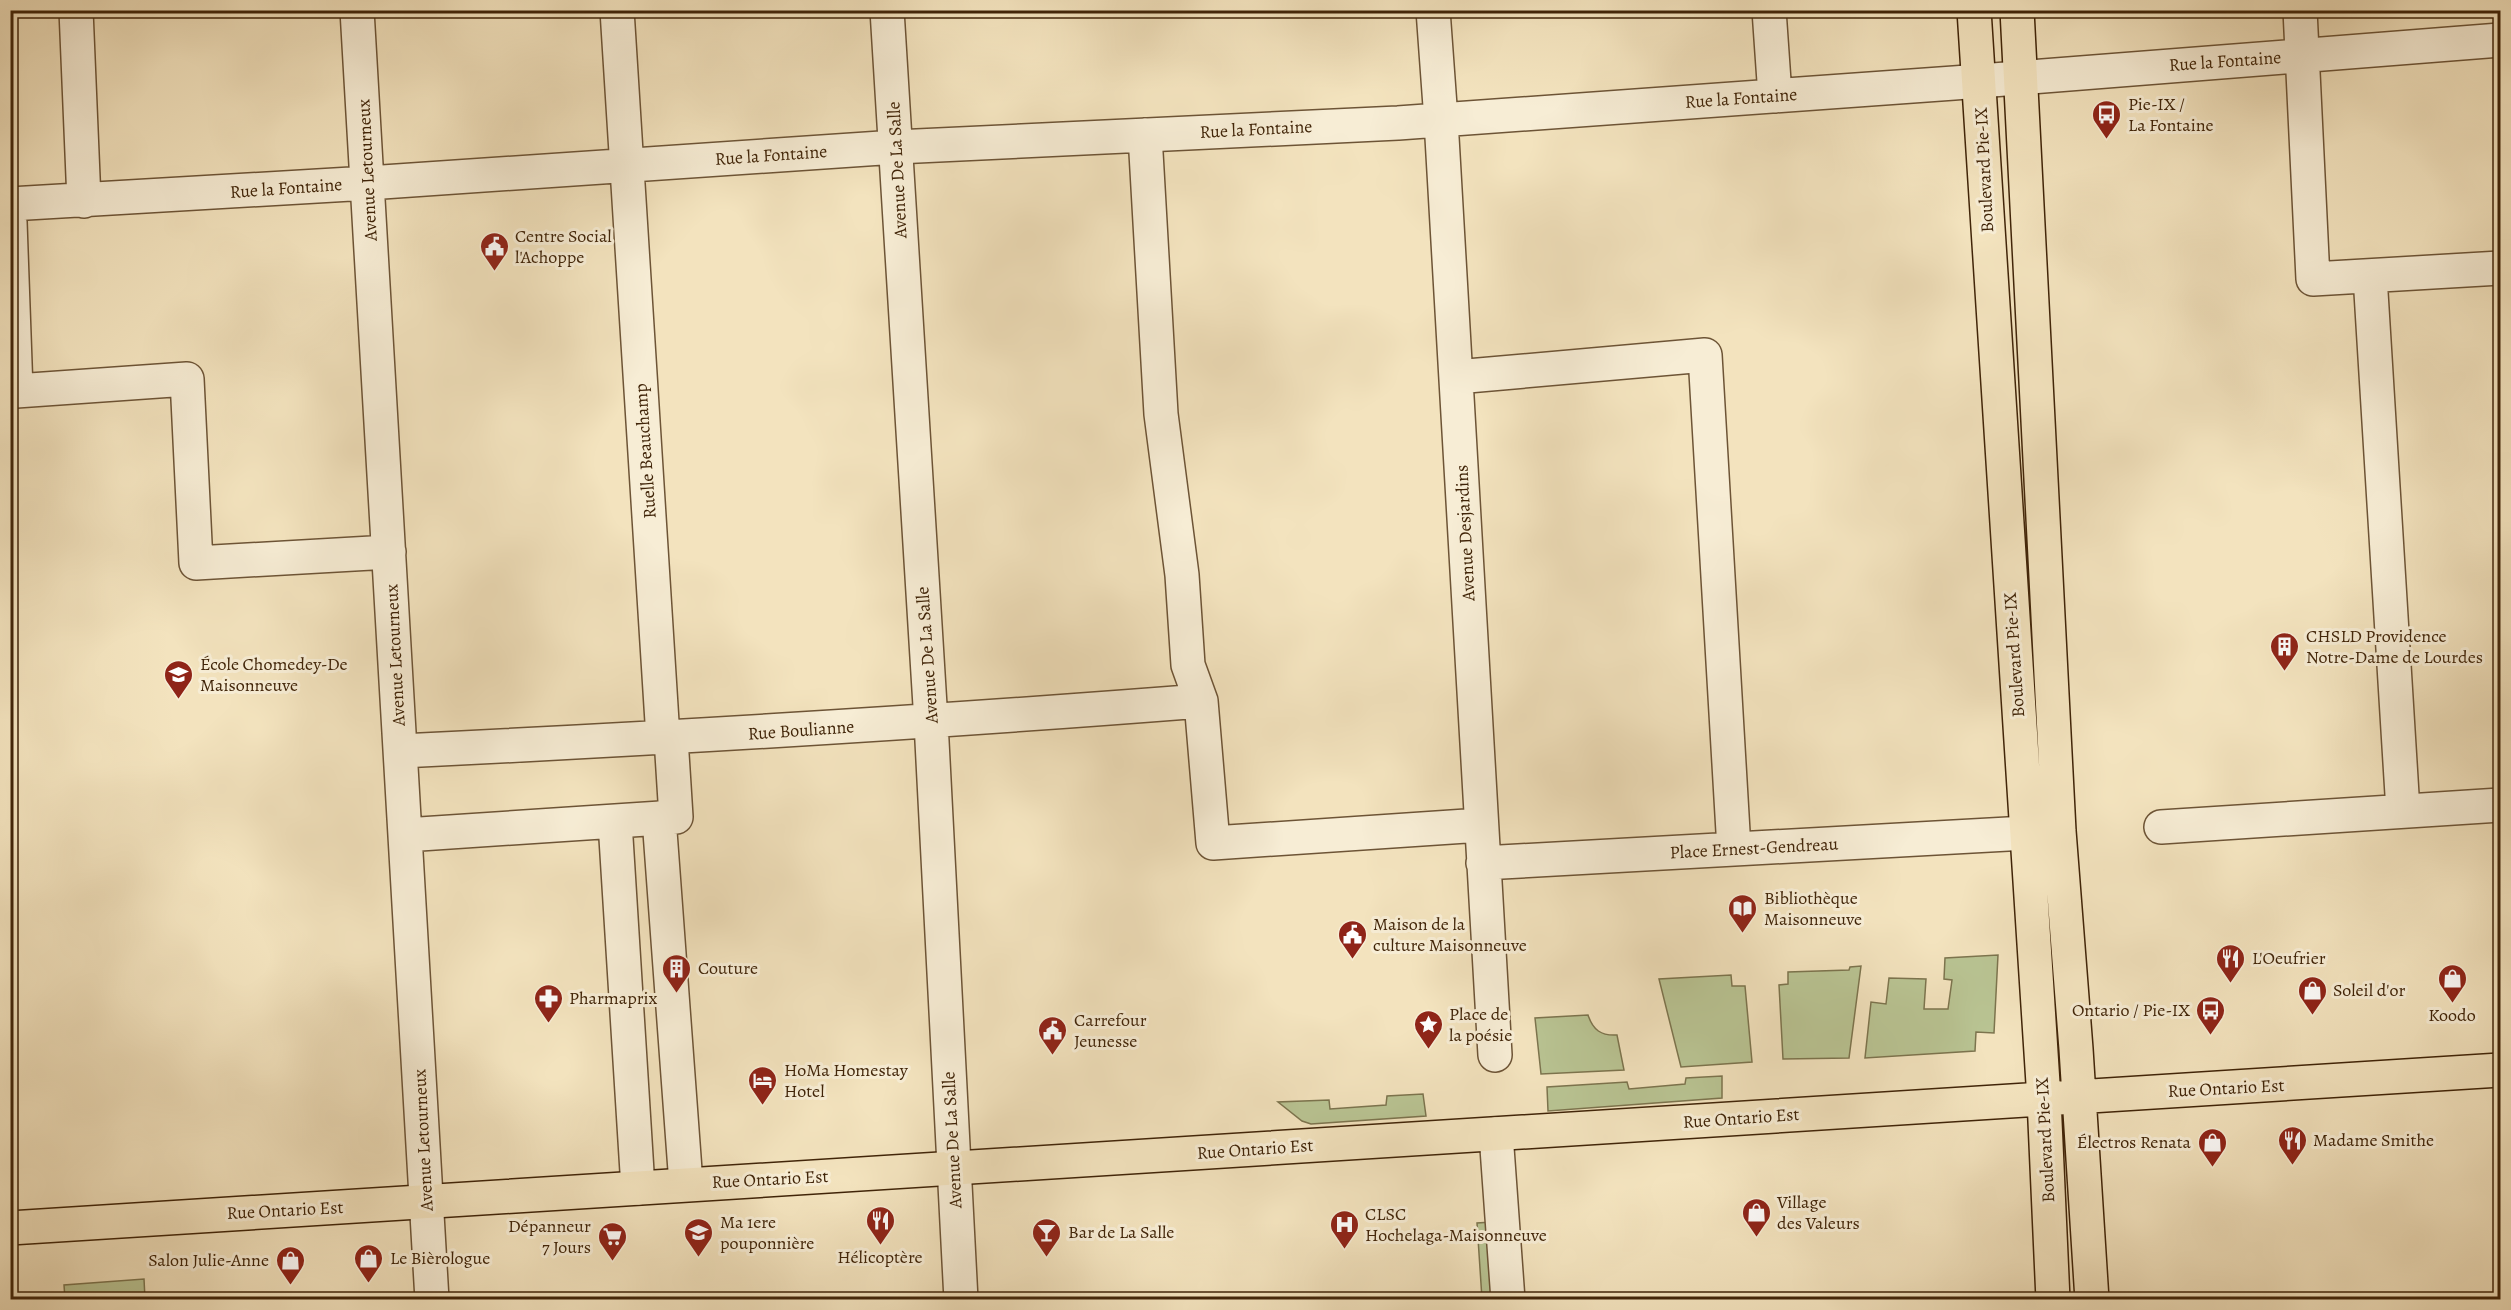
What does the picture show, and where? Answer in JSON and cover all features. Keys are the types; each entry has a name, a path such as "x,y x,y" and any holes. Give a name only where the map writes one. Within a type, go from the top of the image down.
{"main road":[{"name":"Boulevard Pie-IX","path":"1974,10 2044,1099 2053,1299"},
{"name":"Boulevard Pie-IX","path":"2017,10 2059,831 2092,1299"},
{"name":"Rue Ontario Est","path":"10,1228 2500,1070"}],"street":[{"path":"76,10 84,201"},
{"name":"Avenue Letourneux","path":"357,10 432,1299"},
{"name":"Ruelle Beauchamp","path":"617,10 667,738 676,817 659,818"},
{"name":"Avenue De La Salle","path":"887,10 931,722 961,1299"},
{"name":"Avenue Desjardins","path":"1432,10 1441,120 1495,1055"},
{"path":"1769,10 1775,96"},
{"path":"2300,10 2313,279 2500,268"},
{"name":"Rue la Fontaine","path":"10,204 368,183 896,147 1441,120 2500,40"},
{"path":"1145,135 1161,414 1182,575 1188,665 1201,701 1213,843 1481,825"},
{"path":"10,222 16,391 187,380 196,563 389,552"},
{"path":"2370,276 2403,811"},
{"path":"1456,377 1706,355 1734,849"},
{"name":"Rue Boulianne","path":"401,751 931,722 1201,701"},
{"path":"2161,827 2500,805"},
{"path":"405,835 659,818 686,1184"},
{"path":"615,822 638,1188"},
{"name":"Place Ernest-Gendreau","path":"1483,863 2026,833"},
{"path":"1496,1134 1508,1299"}],"green space":[{"path":"1998,955 1994,1033 1976,1032 1975,1051 1865,1058 1871,1002 1886,1004 1889,978 1926,979 1924,1009 1948,1009 1952,980 1944,979 1945,958"},
{"path":"1861,966 1849,1058 1783,1059 1779,985 1788,984 1788,972 1849,970 1850,967"},
{"path":"1731,975 1732,986 1745,986 1752,1062 1681,1067 1659,979"},
{"path":"1588,1015 1592,1025 1598,1031 1617,1035 1624,1070 1541,1074 1535,1018"},
{"path":"1722,1076 1722,1098 1548,1111 1547,1087 1627,1082 1629,1089 1685,1084 1686,1078"},
{"path":"1423,1094 1426,1116 1311,1124 1302,1121 1278,1102 1329,1100 1330,1109 1386,1105 1387,1096"},
{"path":"1492,1222 1497,1299 1482,1299 1477,1223"},
{"path":"144,1279 145,1299 65,1299 64,1285"}],"place":[{"name":"Pie-IX / La Fontaine","path":"2107,140"},
{"name":"Centre Social l'Achoppe","path":"494,272"},
{"name":"CHSLD Providence Notre-Dame de Lourdes","path":"2285,672"},
{"name":"École Chomedey-De Maisonneuve","path":"179,700"},
{"name":"Bibliothèque Maisonneuve","path":"1743,934"},
{"name":"Maison de la culture Maisonneuve","path":"1352,960"},
{"name":"L'Oeufrier","path":"2231,984"},
{"name":"Couture","path":"677,994"},
{"name":"Koodo","path":"2452,1004"},
{"name":"Soleil d'or","path":"2312,1016"},
{"name":"Pharmaprix","path":"548,1024"},
{"name":"Ontario / Pie-IX","path":"2211,1036"},
{"name":"Place de la poésie","path":"1428,1050"},
{"name":"Carrefour Jeunesse","path":"1053,1056"},
{"name":"HoMa Homestay Hotel","path":"763,1106"},
{"name":"Madame Smithe","path":"2292,1166"},
{"name":"Électros Renata","path":"2212,1168"},
{"name":"Village des Valeurs","path":"1756,1238"},
{"name":"Hélicoptère","path":"880,1246"},
{"name":"CLSC Hochelaga-Maisonneuve","path":"1344,1250"},
{"name":"Ma 1ere pouponnière","path":"699,1258"},
{"name":"Bar de La Salle","path":"1047,1258"},
{"name":"Dépanneur 7 Jours","path":"612,1262"},
{"name":"Le Bièrologue","path":"369,1284"},
{"name":"Salon Julie-Anne","path":"290,1286"}]}
